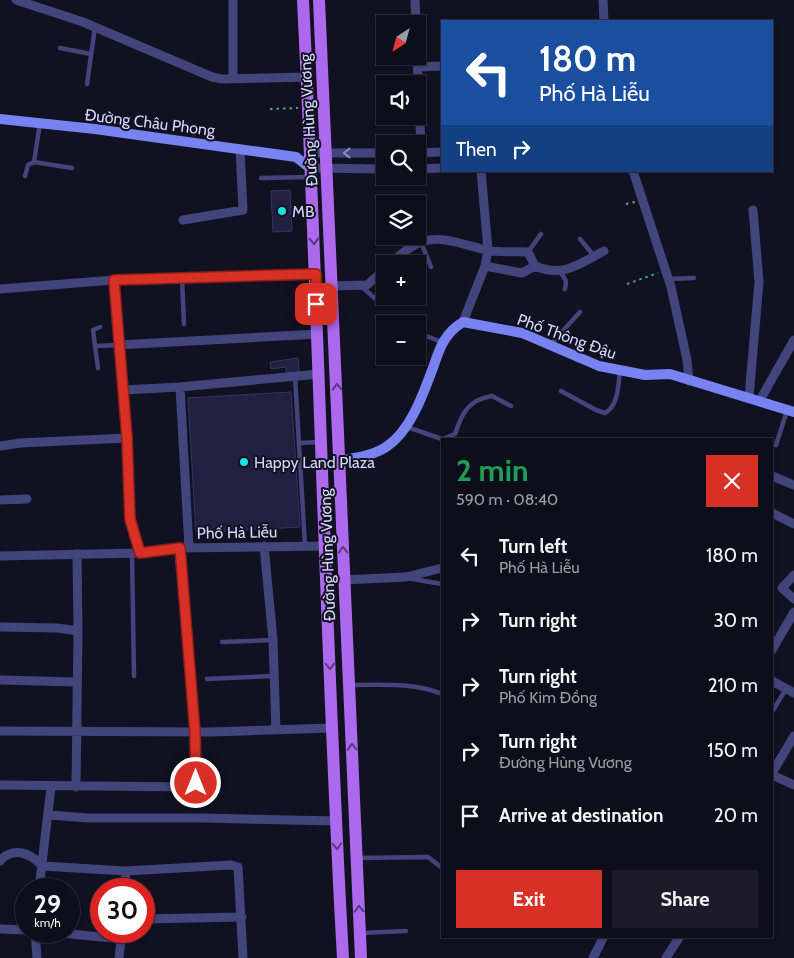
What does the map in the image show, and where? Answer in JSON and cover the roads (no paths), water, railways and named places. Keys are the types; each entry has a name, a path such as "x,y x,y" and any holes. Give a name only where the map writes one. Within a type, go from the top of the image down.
{"main road":[{"name":"Đường Hùng Vương","path":"303,0 316,274 328,639 343,958"},
{"name":"Đường Hùng Vương","path":"319,0 362,958"},
{"path":"328,639 347,639"}],"street":[{"path":"16,0 95,27 212,77 307,77"},
{"path":"233,0 234,78"},
{"path":"415,0 416,15"},
{"path":"603,0 604,20"},
{"path":"419,135 418,67 441,66"},
{"name":"Đường Châu Phong","path":"0,119 296,157 310,152"},
{"path":"184,220 243,210 240,149"},
{"path":"310,152 376,153"},
{"path":"426,153 441,152"},
{"path":"296,157 310,172 327,169 376,169"},
{"path":"426,169 441,168"},
{"path":"339,462 371,454 385,448 397,438 405,427 423,391 442,342 451,331 463,322 485,266 488,250 481,172"},
{"path":"633,172 667,274 687,360 689,381"},
{"path":"749,398 760,282 753,210"},
{"path":"426,241 448,239 488,250 528,252 535,266 546,271 568,270 604,251"},
{"path":"399,255 413,245"},
{"path":"485,266 516,273 522,273 535,266"},
{"path":"0,289 114,280 316,274"},
{"path":"332,286 368,285 376,277"},
{"path":"114,280 127,438 130,519 136,553"},
{"name":"Phố Thông Đậu","path":"463,322 514,330 599,366 645,375 670,374 791,411"},
{"path":"118,345 318,334"},
{"path":"760,400 794,340"},
{"path":"123,390 180,387 319,374"},
{"path":"0,785 192,787 196,783 185,548 180,387"},
{"path":"0,446 20,442 127,438"},
{"path":"773,476 794,484"},
{"path":"0,500 27,499"},
{"path":"773,514 794,524"},
{"path":"264,546 273,640 276,730"},
{"name":"Phố Hà Liễu","path":"0,556 136,553 185,548 325,546"},
{"path":"76,787 77,554"},
{"path":"344,580 406,577 441,568"},
{"path":"794,575 782,588 794,599"},
{"path":"773,648 794,612"},
{"path":"0,627 57,628 78,631"},
{"path":"0,680 76,682"},
{"path":"773,682 790,691"},
{"path":"0,731 75,733 195,732 332,728"},
{"path":"775,762 794,736"},
{"path":"773,774 794,785"},
{"path":"40,878 51,787"},
{"path":"49,815 88,818 336,821"},
{"path":"0,861 8,853 16,851 35,858 42,866 126,871 231,865 238,867 244,958"},
{"path":"125,878 126,871"},
{"path":"155,919 242,917"},
{"path":"0,929 15,930"},
{"path":"593,958 603,938"},
{"path":"666,958 679,938"},
{"path":"36,943 37,958"},
{"path":"119,958 121,943"}],"lane":[{"path":"87,84 95,27"},
{"path":"60,48 91,54"},
{"path":"34,162 40,123"},
{"path":"25,176 28,165 34,162 72,168"},
{"path":"260,178 310,172"},
{"path":"528,252 541,234"},
{"path":"580,239 594,256"},
{"path":"422,245 431,267"},
{"path":"560,271 566,282 565,290"},
{"path":"667,274 694,278"},
{"path":"182,278 184,324"},
{"path":"356,285 366,290 376,299"},
{"path":"550,345 580,312"},
{"path":"98,368 93,330 100,327"},
{"path":"426,337 442,342"},
{"path":"95,346 118,345"},
{"path":"561,391 605,413 616,399 620,371"},
{"path":"295,376 305,546"},
{"path":"445,438 455,434 461,415 468,406 492,396 511,406"},
{"path":"776,445 791,411"},
{"path":"405,427 441,438"},
{"path":"299,443 321,442"},
{"path":"134,676 136,553"},
{"path":"406,577 441,584"},
{"path":"222,642 273,640"},
{"path":"207,680 273,676"},
{"path":"349,685 405,685 429,688 441,694"},
{"path":"773,711 790,691"},
{"path":"357,858 428,857 441,867"},
{"path":"360,933 406,931"}],"place":[{"name":"MB","path":"282,211"},
{"name":"Happy Land Plaza","path":"244,462"}]}
